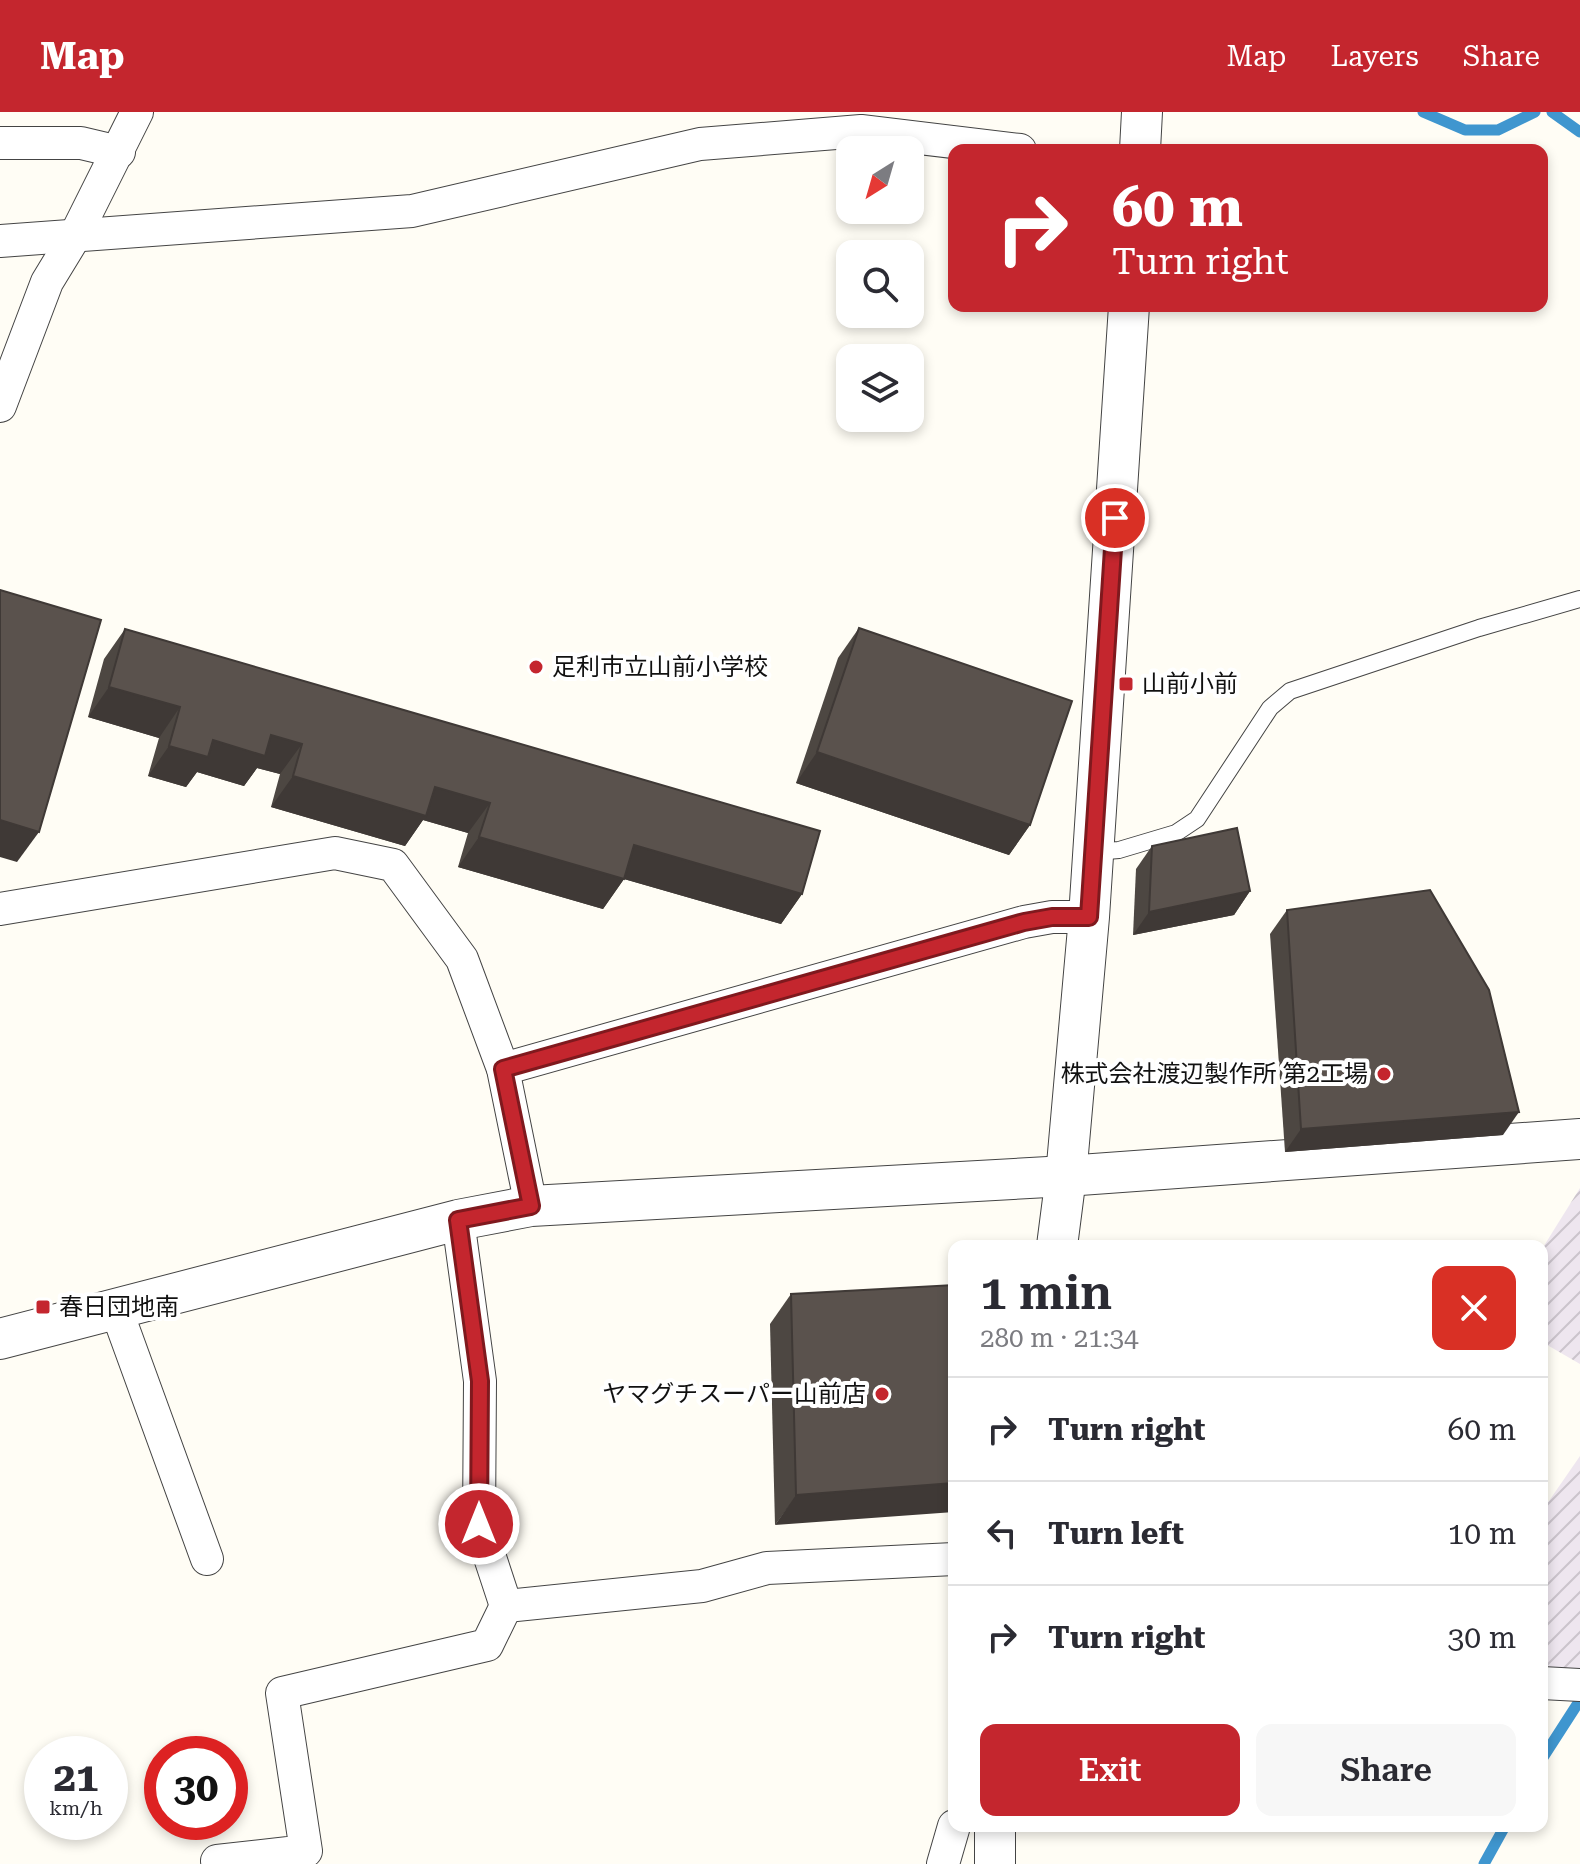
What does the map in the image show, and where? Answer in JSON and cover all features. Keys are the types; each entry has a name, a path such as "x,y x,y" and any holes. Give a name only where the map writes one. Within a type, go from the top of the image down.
{"street":[{"path":"0,406 47,282 75,236 137,112"},
{"path":"1140,144 1142,112"},
{"path":"0,241 412,211 700,144 862,121 987,144"},
{"path":"0,143 81,143 119,152"},
{"path":"1058,1240 1089,917 1129,312"},
{"path":"0,909 335,853 393,865 462,959 503,1069 531,1206"},
{"path":"503,1069 1024,922 1052,917 1089,917"},
{"path":"0,1339 458,1220 531,1206 1066,1176 1580,1139"},
{"path":"217,1861 306,1851 282,1693 487,1645 506,1606 479,1524 480,1381 458,1220"},
{"path":"116,1309 207,1559"},
{"path":"506,1606 702,1586 767,1568 948,1559"},
{"path":"1548,1683 1580,1685"},
{"path":"943,1864 952,1832"},
{"path":"995,1832 995,1864"}],"lane":[{"path":"1092,852 1119,850 1176,833 1197,819 1270,708 1290,691 1479,628 1580,599"}],"shaded area":[{"path":"1580,1188 1580,1364 1548,1345 1548,1240"},
{"path":"1580,1456 1580,1674 1548,1672 1548,1502"}],"building":[{"path":"0,590 101,620 39,832 0,820"},
{"path":"859,628 1072,701 1030,825 817,752"},
{"path":"125,629 820,831 802,894 634,845 624,879 479,837 490,803 435,787 426,816 293,776 302,744 271,735 265,756 213,740 208,757 169,746 180,707 109,687"},
{"path":"1237,828 1250,891 1149,912 1152,846"},
{"name":"株式会社渡辺製作所 第2工場","path":"1430,890 1489,990 1519,1112 1301,1129 1287,910"},
{"path":"948,1285 948,1483 796,1495 791,1294"}],"waterway":[{"path":"1423,112 1465,130 1498,130 1535,112"},
{"path":"1552,112 1580,132"},
{"path":"1548,1750 1580,1700"},
{"path":"1484,1864 1502,1832"}],"place":[{"name":"足利市立山前小学校","path":"536,667"},
{"name":"山前小前","path":"1126,684"},
{"name":"株式会社渡辺製作所 第2工場","path":"1384,1074"},
{"name":"春日団地南","path":"43,1307"},
{"name":"ヤマグチスーパー山前店","path":"882,1394"}],"route":[{"path":"479,1524 480,1381 458,1220 531,1206 503,1069 1024,922 1052,917 1089,917 1115,518"}]}
